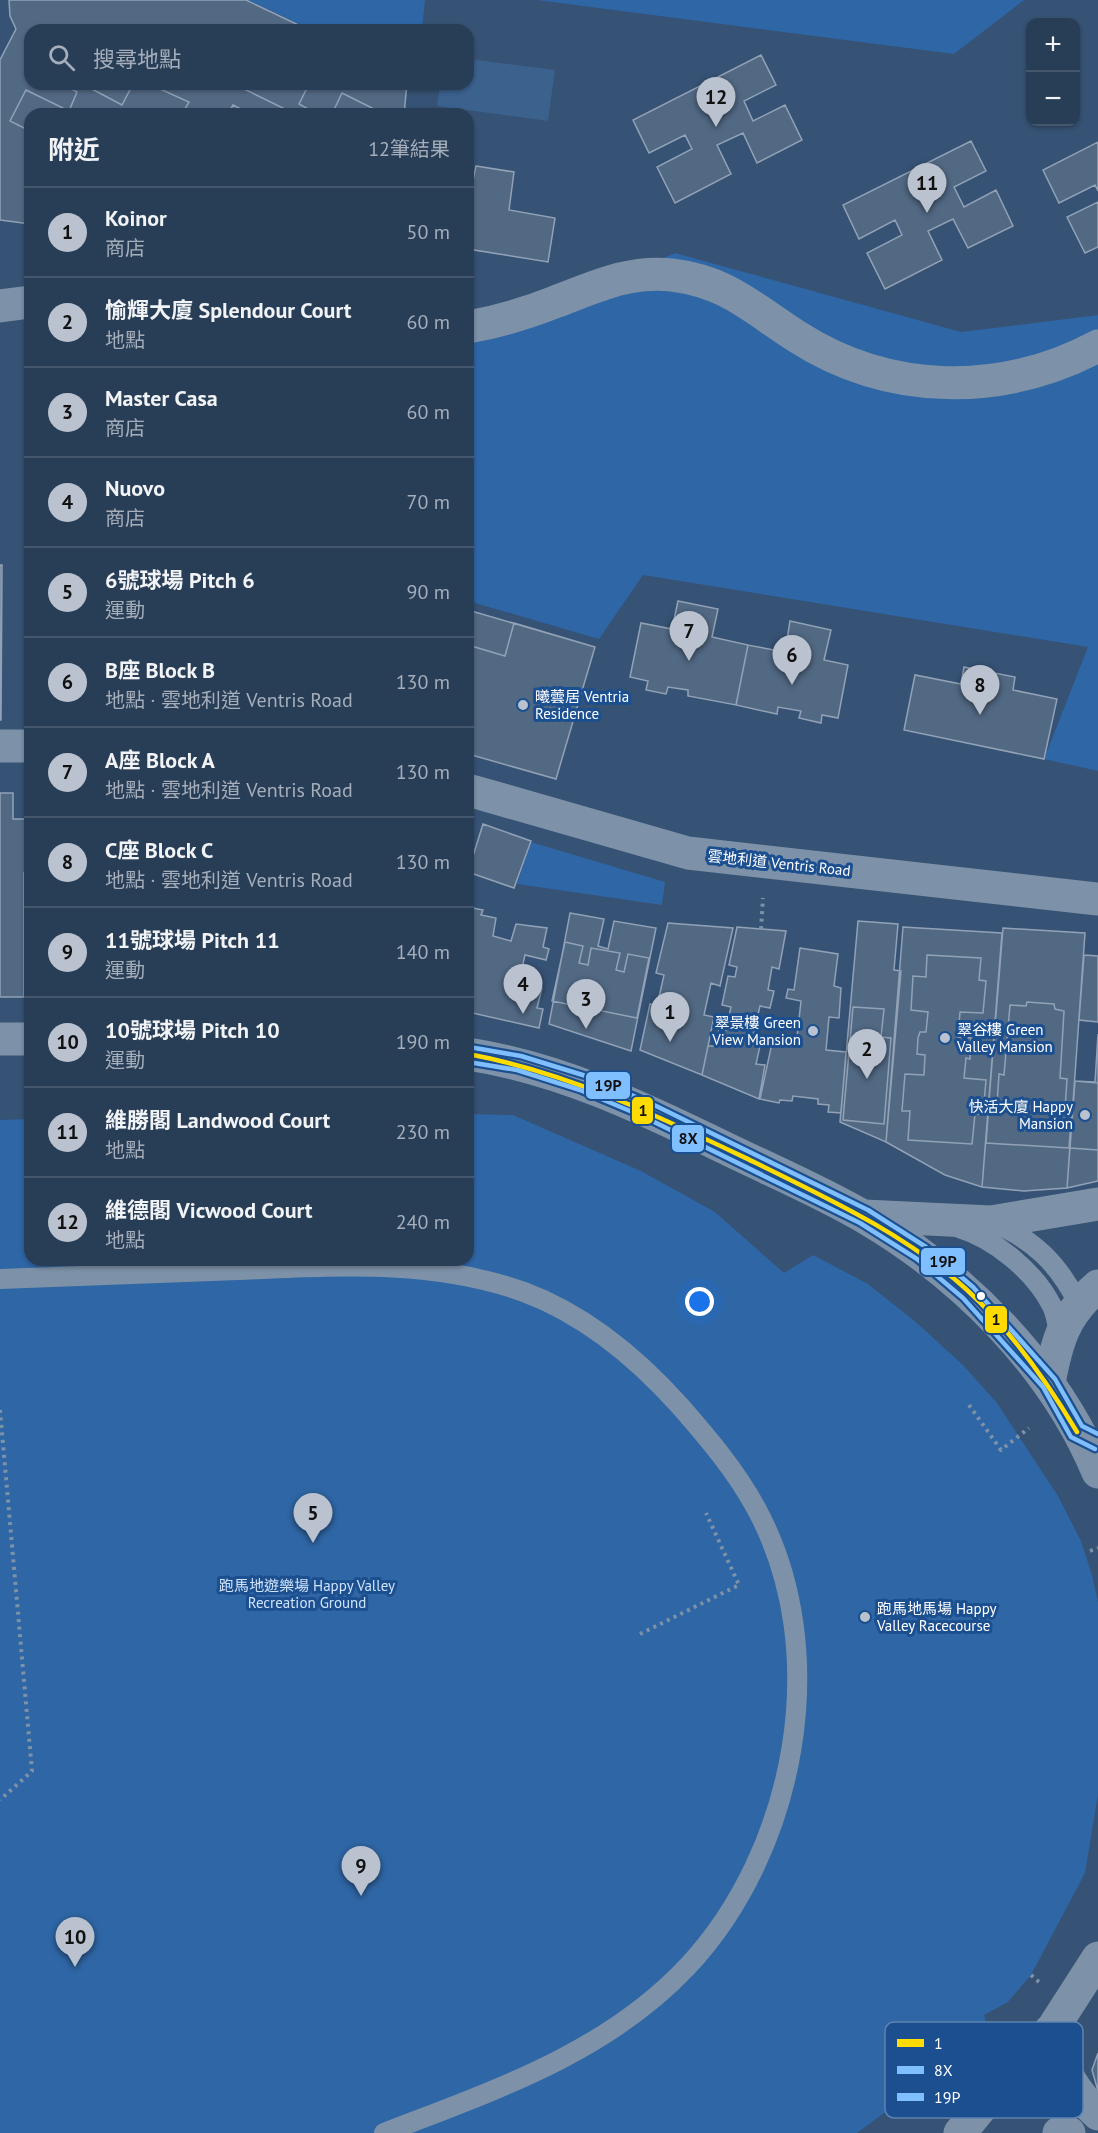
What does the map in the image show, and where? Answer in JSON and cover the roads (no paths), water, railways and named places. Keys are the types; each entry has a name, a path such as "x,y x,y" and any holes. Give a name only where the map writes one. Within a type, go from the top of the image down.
{"street":[{"path":"474,325 534,310 623,276 655,273 698,280 723,287 820,350 864,368 915,381 957,384 1005,380 1051,367 1098,346"},
{"path":"0,306 24,303"},
{"path":"0,746 24,746"},
{"name":"雲地利道 Ventris Road","path":"474,792 688,853 1098,899"},
{"path":"0,1038 24,1039"},
{"path":"474,1055 519,1064 582,1083 645,1109 864,1216 921,1253 968,1293 1049,1383 1088,1437 1098,1472"},
{"path":"864,1216 936,1222 991,1222 1098,1204"},
{"path":"1049,1383 1060,1334 1088,1294"},
{"path":"1057,2022 1098,1958"},
{"path":"1083,2102 1098,2114"},
{"path":"960,2133 972,2118"},
{"path":"1059,2133 1069,2133"}],"lane":[{"path":"936,1222 967,1231 986,1241 1028,1273 1053,1308 1060,1334"},
{"path":"991,1222 1033,1244 1065,1276 1088,1294"},
{"path":"0,1279 358,1266 441,1271 497,1284 562,1309 595,1328 625,1352 663,1387 692,1420 724,1459 757,1510 774,1548 787,1593 798,1690 795,1732 787,1773 765,1838 745,1884 722,1926 686,1968 632,2018 552,2065 384,2133"}],"place":[{"name":"維德閣 Vicwood Court","path":"716,127"},
{"name":"維勝閣 Landwood Court","path":"927,213"},
{"name":"A座 Block A","path":"689,661"},
{"name":"B座 Block B","path":"792,685"},
{"name":"曦蕓居 Ventria Residence","path":"523,705"},
{"name":"C座 Block C","path":"980,715"},
{"name":"Nuovo","path":"523,1014"},
{"name":"Master Casa","path":"586,1029"},
{"name":"翠景樓 Green View Mansion","path":"813,1031"},
{"name":"翠谷樓 Green Valley Mansion","path":"945,1038"},
{"name":"Koinor","path":"670,1042"},
{"name":"愉輝大廈 Splendour Court","path":"867,1079"},
{"name":"快活大廈 Happy Mansion","path":"1085,1115"},
{"name":"6號球場 Pitch 6","path":"313,1543"},
{"name":"跑馬地馬場 Happy Valley Racecourse","path":"865,1617"},
{"name":"11號球場 Pitch 11","path":"361,1896"},
{"name":"10號球場 Pitch 10","path":"75,1967"}],"park label":[{"name":"跑馬地遊樂場 Happy Valley Recreation Ground","path":"307,1594"}]}
